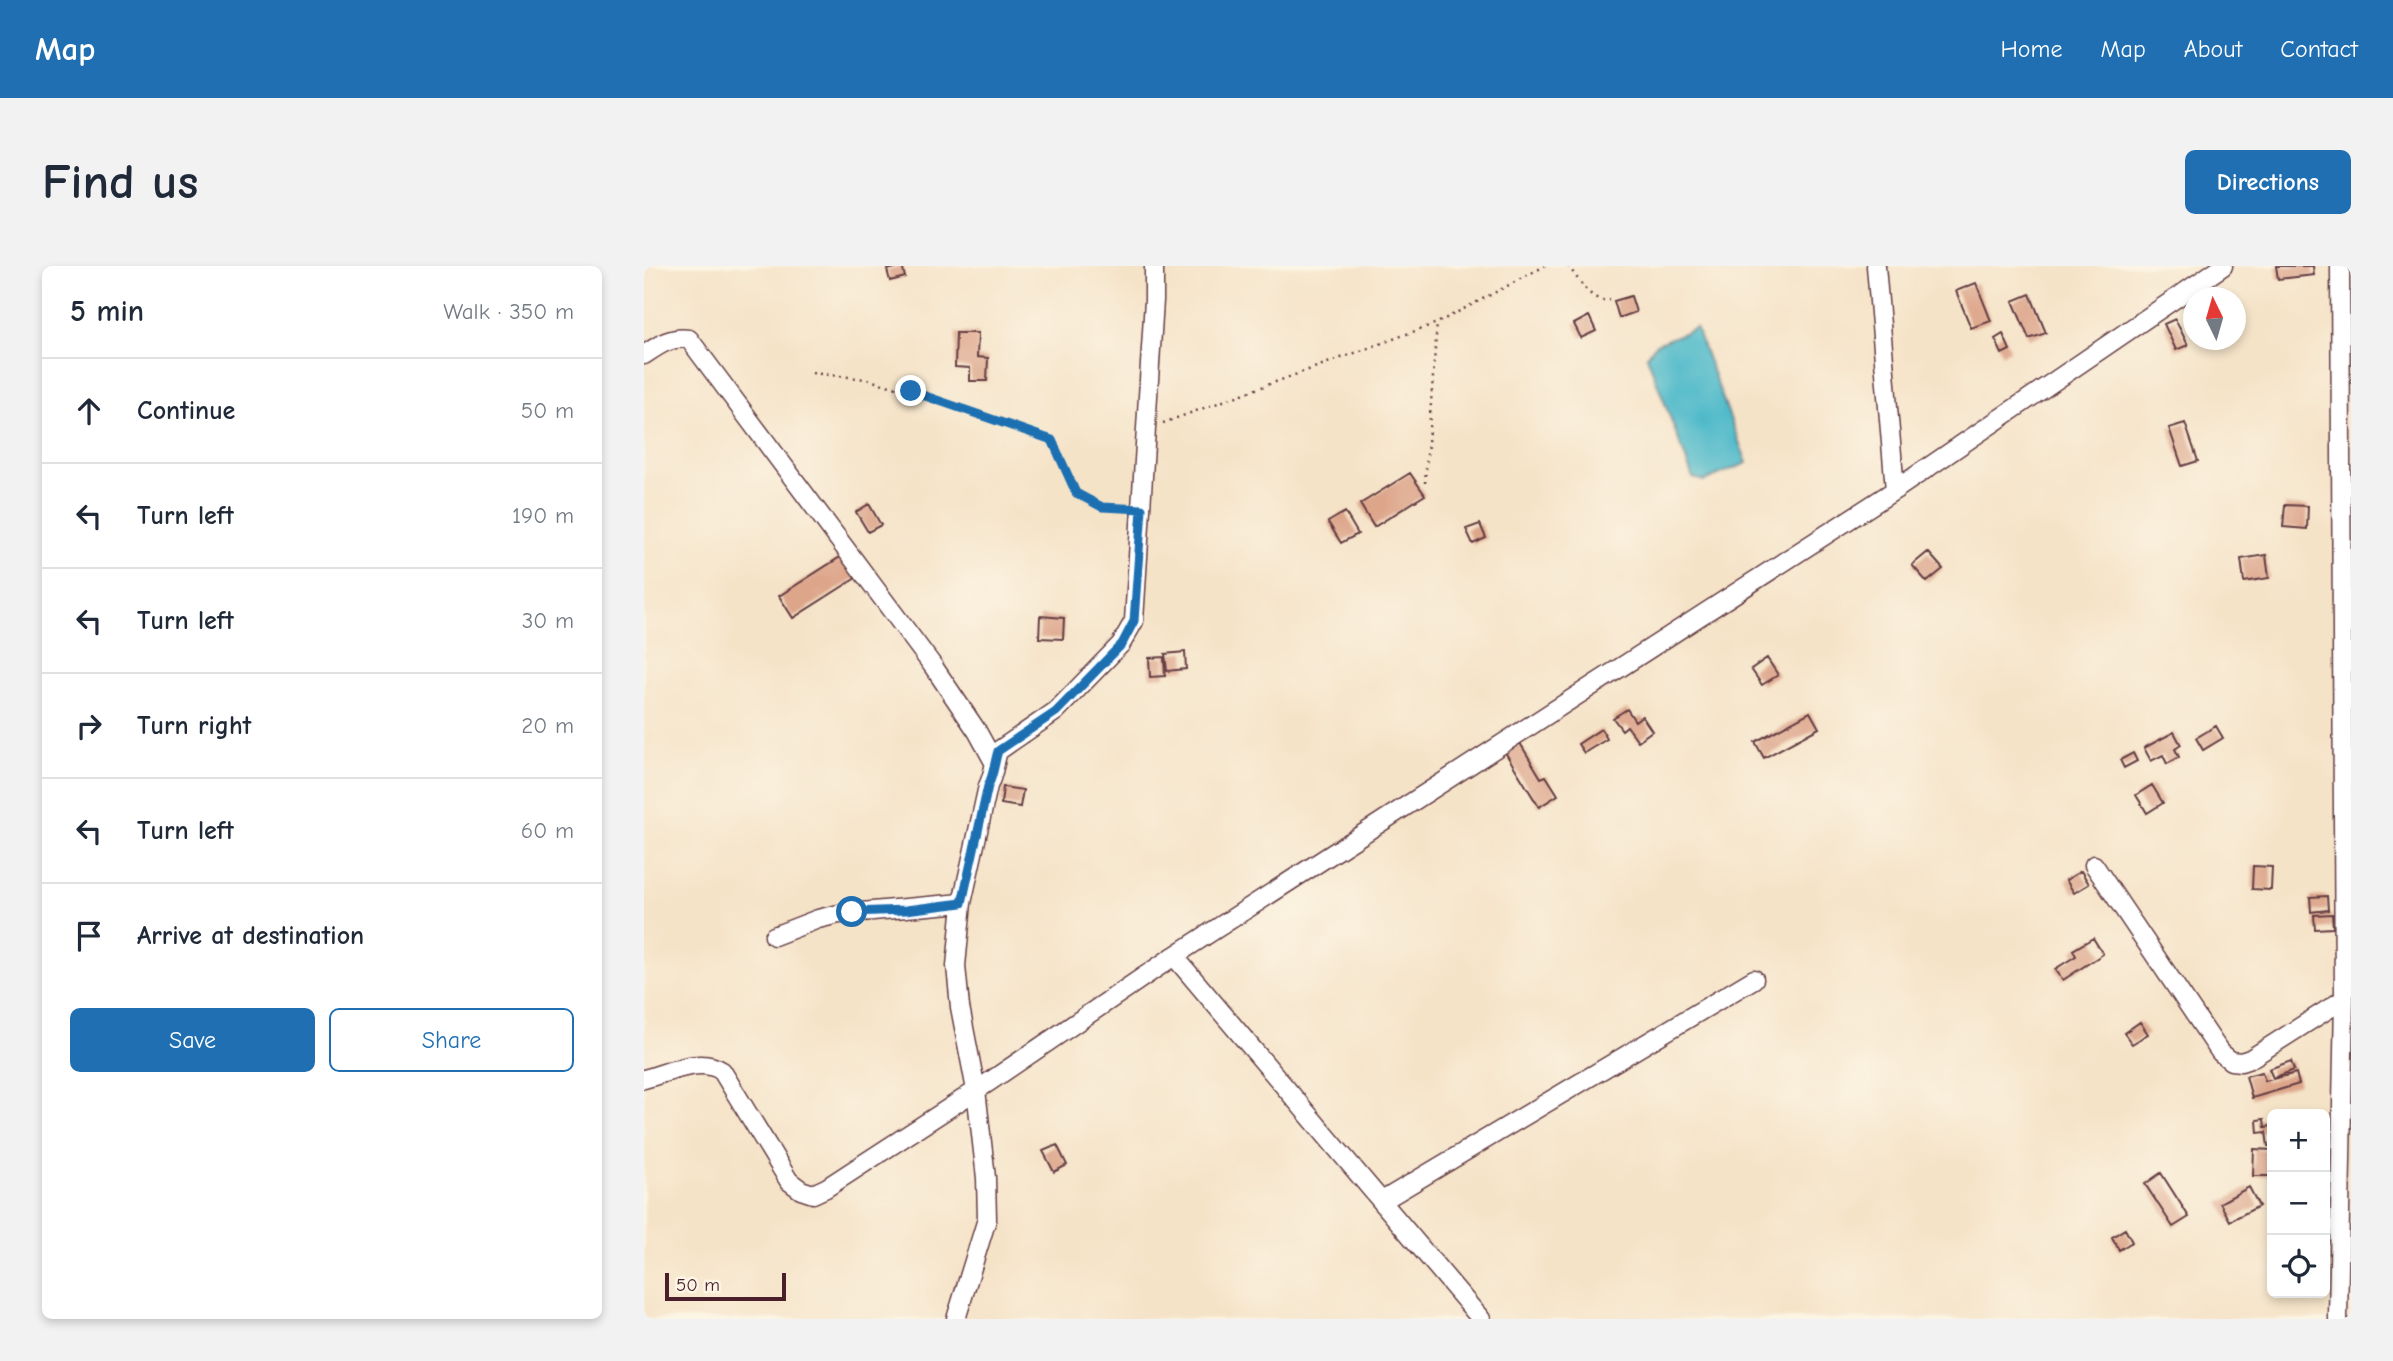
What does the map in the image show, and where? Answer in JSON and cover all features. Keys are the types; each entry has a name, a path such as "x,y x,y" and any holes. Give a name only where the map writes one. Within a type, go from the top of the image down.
{"street":[{"path":"994,762 998,751 1056,712 1122,644 1134,621 1147,429 1154,266"},
{"path":"1876,266 1895,490"},
{"path":"644,1079 704,1063 715,1066 722,1071 789,1181 801,1190 813,1194 826,1188 1006,1071 1174,956 1895,490 2223,266"},
{"path":"2340,266 2347,729 2347,937 2338,1319 2351,1318"},
{"path":"644,355 662,342 678,337 689,339 933,666 994,762 995,773 988,786 962,903 956,966 960,1007 983,1086 987,1219 956,1319"},
{"path":"2094,865 2180,995 2220,1052 2231,1061 2250,1059 2346,1011"},
{"path":"774,936 839,914 962,903"},
{"path":"1174,956 1482,1319"},
{"path":"1382,1201 1754,979"}],"path":[{"path":"1147,429 1437,323 1545,266"},
{"path":"1568,266 1595,299 1610,300"},
{"path":"1424,483 1437,323"},
{"path":"812,373 866,379 911,391 1052,440 1076,493 1102,507 1142,509"}],"water":[{"path":"1696,328 1747,463 1704,481 1693,478 1647,356 1656,344"}],"building":[{"path":"902,266 905,277 890,281 887,270"},
{"path":"2276,266 2313,266 2314,275 2278,279"},
{"path":"1976,283 1991,321 1971,328 1956,291"},
{"path":"2030,294 2046,333 2029,339 2013,301"},
{"path":"1631,296 1636,312 1619,318 1614,301"},
{"path":"1589,316 1596,331 1581,338 1574,324"},
{"path":"2175,319 2183,335 2183,347 2176,350 2164,324"},
{"path":"956,333 978,333 977,357 988,358 987,381 970,381 970,368 955,367"},
{"path":"2003,334 2010,350 2002,354 1995,339"},
{"path":"2185,423 2198,461 2182,466 2169,428"},
{"path":"1410,473 1425,495 1374,527 1360,504"},
{"path":"869,504 881,525 868,532 856,512"},
{"path":"2285,505 2308,506 2307,529 2283,527"},
{"path":"1345,512 1358,534 1341,543 1328,522"},
{"path":"1480,524 1486,538 1473,544 1466,529"},
{"path":"1928,552 1943,569 1927,582 1912,565"},
{"path":"845,554 859,576 793,618 779,596"},
{"path":"2266,555 2269,578 2244,582 2241,559"},
{"path":"1040,616 1064,618 1063,639 1039,638"},
{"path":"1185,652 1186,669 1167,671 1165,654"},
{"path":"1164,657 1165,676 1150,677 1149,658"},
{"path":"1767,658 1778,675 1762,685 1751,669"},
{"path":"1627,709 1635,721 1642,716 1652,731 1638,741 1627,726 1622,730 1613,718"},
{"path":"1810,712 1819,728 1764,758 1755,742"},
{"path":"2216,726 2223,738 2203,750 2196,738"},
{"path":"1601,729 1607,739 1584,753 1578,744"},
{"path":"2174,732 2181,745 2175,749 2179,757 2167,764 2163,755 2151,761 2144,748"},
{"path":"1520,743 1541,778 1546,776 1558,795 1539,807 1505,752"},
{"path":"2133,753 2137,761 2124,768 2120,760"},
{"path":"2152,785 2163,803 2147,813 2136,795"},
{"path":"1003,787 1023,790 1020,807 1001,804"},
{"path":"2253,866 2272,867 2271,890 2252,889"},
{"path":"2081,871 2089,884 2074,893 2066,880"},
{"path":"2327,896 2328,910 2311,912 2310,897"},
{"path":"2332,914 2333,928 2315,929 2314,915"},
{"path":"2093,938 2103,954 2063,980 2055,969 2076,956 2073,950"},
{"path":"2140,1022 2148,1034 2132,1044 2124,1033"},
{"path":"2291,1061 2294,1070 2273,1078 2269,1069"},
{"path":"2262,1072 2265,1081 2296,1073 2299,1084 2252,1098 2246,1076"},
{"path":"2264,1119 2267,1127 2267,1139 2266,1132 2258,1133 2257,1120"},
{"path":"1057,1145 1067,1165 1054,1172 1043,1151"},
{"path":"2254,1149 2267,1150 2267,1176 2253,1176"},
{"path":"2161,1173 2189,1217 2173,1227 2145,1184"},
{"path":"2249,1187 2259,1206 2230,1221 2220,1203"},
{"path":"2125,1229 2132,1242 2119,1250 2112,1237"}],"route":[{"path":"852,912 906,910 962,903 988,786 995,773 994,762 998,751 1056,712 1122,644 1134,621 1138,589 1142,509 1102,507 1076,493 1052,440 911,391"}]}
